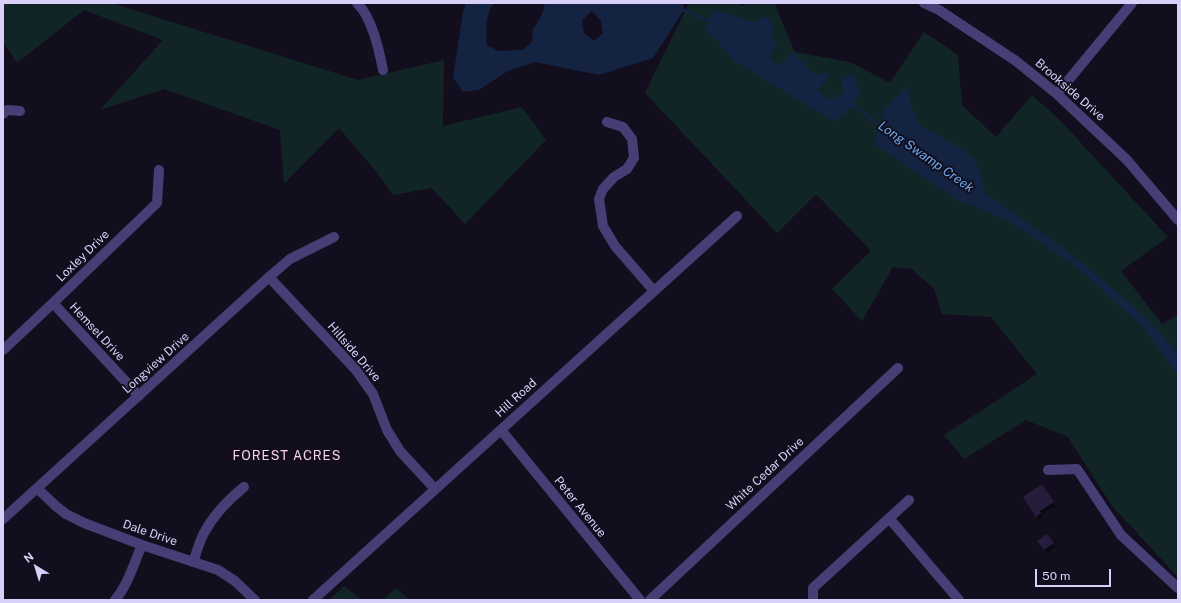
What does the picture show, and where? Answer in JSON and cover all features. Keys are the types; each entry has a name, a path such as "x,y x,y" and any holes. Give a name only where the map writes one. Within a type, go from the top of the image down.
{"street":[{"path":"357,3 366,14 377,42 383,70"},
{"name":"Brookside Drive","path":"924,3 939,10 1009,56 1057,94 1127,160 1178,220"},
{"path":"1057,94 1132,3"},
{"path":"3,114 8,110 20,111"},
{"path":"607,122 623,127 632,139 634,158 627,169 614,177 603,188 599,199 603,226 616,246 654,291"},
{"name":"Loxley Drive","path":"3,349 53,303 156,203 159,170"},
{"name":"Hill Road","path":"313,600 737,216"},
{"name":"Longview Drive","path":"3,519 290,259 334,237"},
{"name":"Hillside Drive","path":"269,277 356,370 373,394 387,430 400,451 435,489"},
{"name":"Hemsel Drive","path":"53,303 139,396"},
{"name":"White Cedar Drive","path":"650,600 898,368"},
{"name":"Peter Avenue","path":"501,430 640,600"},
{"path":"1048,470 1077,469 1121,535 1178,588"},
{"path":"193,562 204,534 215,515 229,499 244,486"},
{"name":"Dale Drive","path":"37,488 66,514 142,545 218,570 235,581 255,600"},
{"path":"813,600 813,588 909,500"},
{"path":"889,518 959,600"},
{"path":"115,600 142,545"}],"green space":[{"path":"3,3 111,3 358,80 444,60 443,126 522,107 546,140 465,224 432,188 393,195 375,170 339,128 284,184 280,130 164,89 100,110 163,40 84,10 17,63 3,42"},
{"path":"689,3 732,3 744,6 747,3 777,3 776,7 795,52 850,62 890,83 924,32 958,55 962,105 996,137 1032,95 1059,119 1168,237 1121,271 1162,324 1178,315 1178,577 1112,506 1068,437 1026,420 964,459 944,435 1037,374 991,317 942,314 934,289 912,269 893,267 862,321 832,289 871,251 816,194 777,233 645,93"},
{"path":"344,586 362,600 329,600"},
{"path":"396,588 410,600 383,600"}],"water":[{"path":"466,3 495,3 489,11 486,29 487,45 498,51 522,50 532,42 533,29 545,6 541,3 683,3 684,10 653,58 599,75 535,62 508,71 479,90 463,92 453,78 463,12","holes":["592,11 601,21 603,33 594,41 584,33 582,20"]},
{"path":"713,10 742,18 753,23 765,16 774,26 772,39 777,46 769,58 779,66 793,52 813,73 831,74 817,90 831,100 843,92 841,80 853,73 860,93 851,108 835,122 734,61 718,42 705,31"},
{"path":"908,86 911,105 920,125 956,145 973,158 980,170 985,193 1063,248 1117,292 1149,321 1178,353 1178,375 1142,326 1079,269 1025,231 1004,219 956,199 874,144 884,110"}],"building":[{"path":"1042,484 1054,502 1040,511 1041,513 1036,517 1023,497"},
{"path":"1047,534 1054,543 1044,550 1037,541"}],"waterway":[{"name":"Long Swamp Creek","path":"680,9 708,21 711,24"},
{"name":"Long Swamp Creek","path":"849,106 853,105 882,127"}],"district":[{"name":"FOREST ACRES","path":"287,456"}]}
